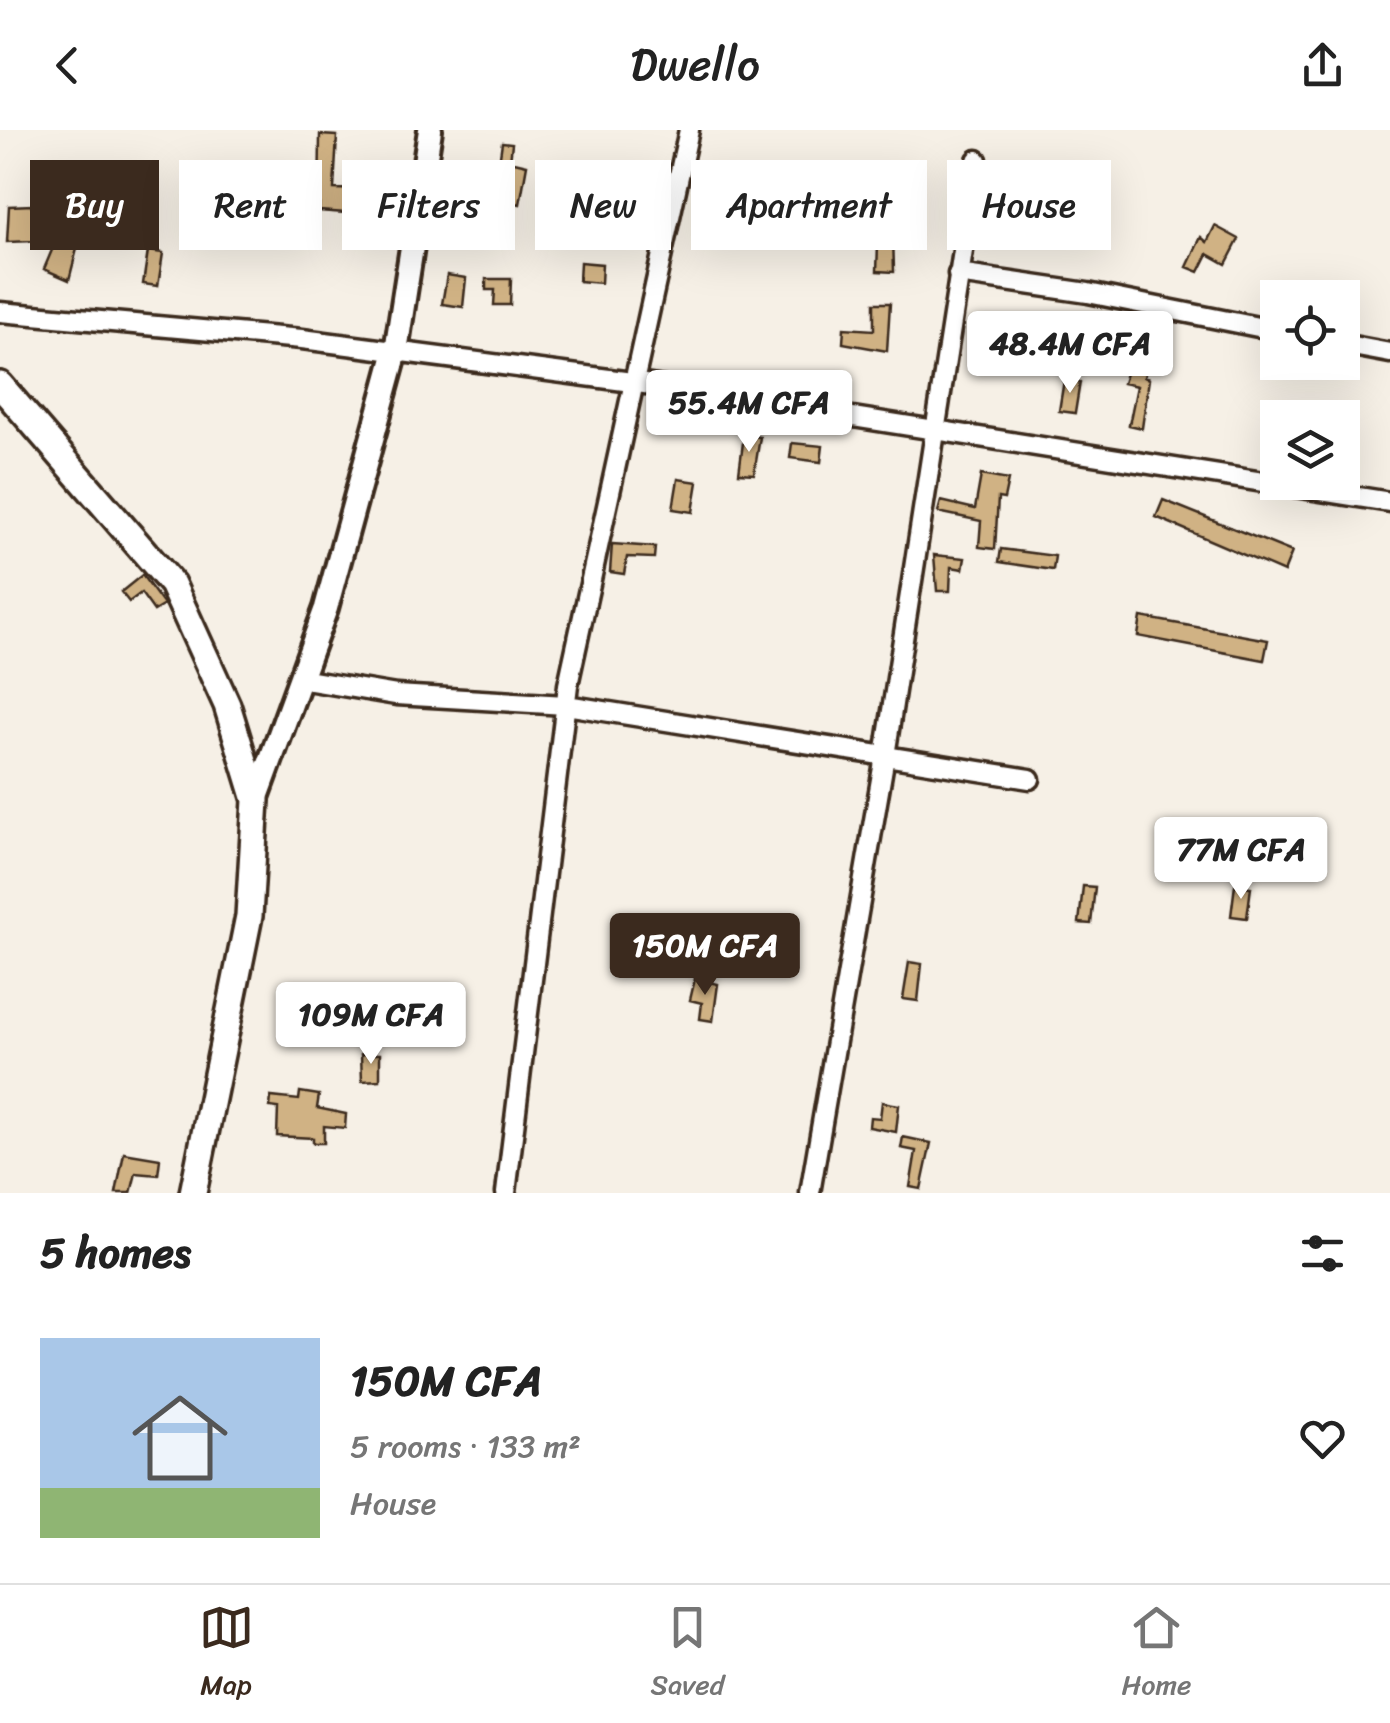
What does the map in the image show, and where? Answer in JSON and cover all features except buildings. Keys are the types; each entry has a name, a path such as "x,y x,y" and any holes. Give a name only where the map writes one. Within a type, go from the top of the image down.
{"main road":[{"path":"0,385 172,584 227,705 256,800 249,916 193,1193"}],"street":[{"path":"256,800 326,608 396,351 430,130"},
{"path":"506,1193 566,706 632,382 689,130"},
{"path":"810,1193 885,756 962,250"},
{"path":"958,274 1088,293 1260,326"},
{"path":"0,312 396,351 632,382 1390,502"},
{"path":"1360,347 1390,353"},
{"path":"300,679 396,695 566,706 1030,779"}]}
